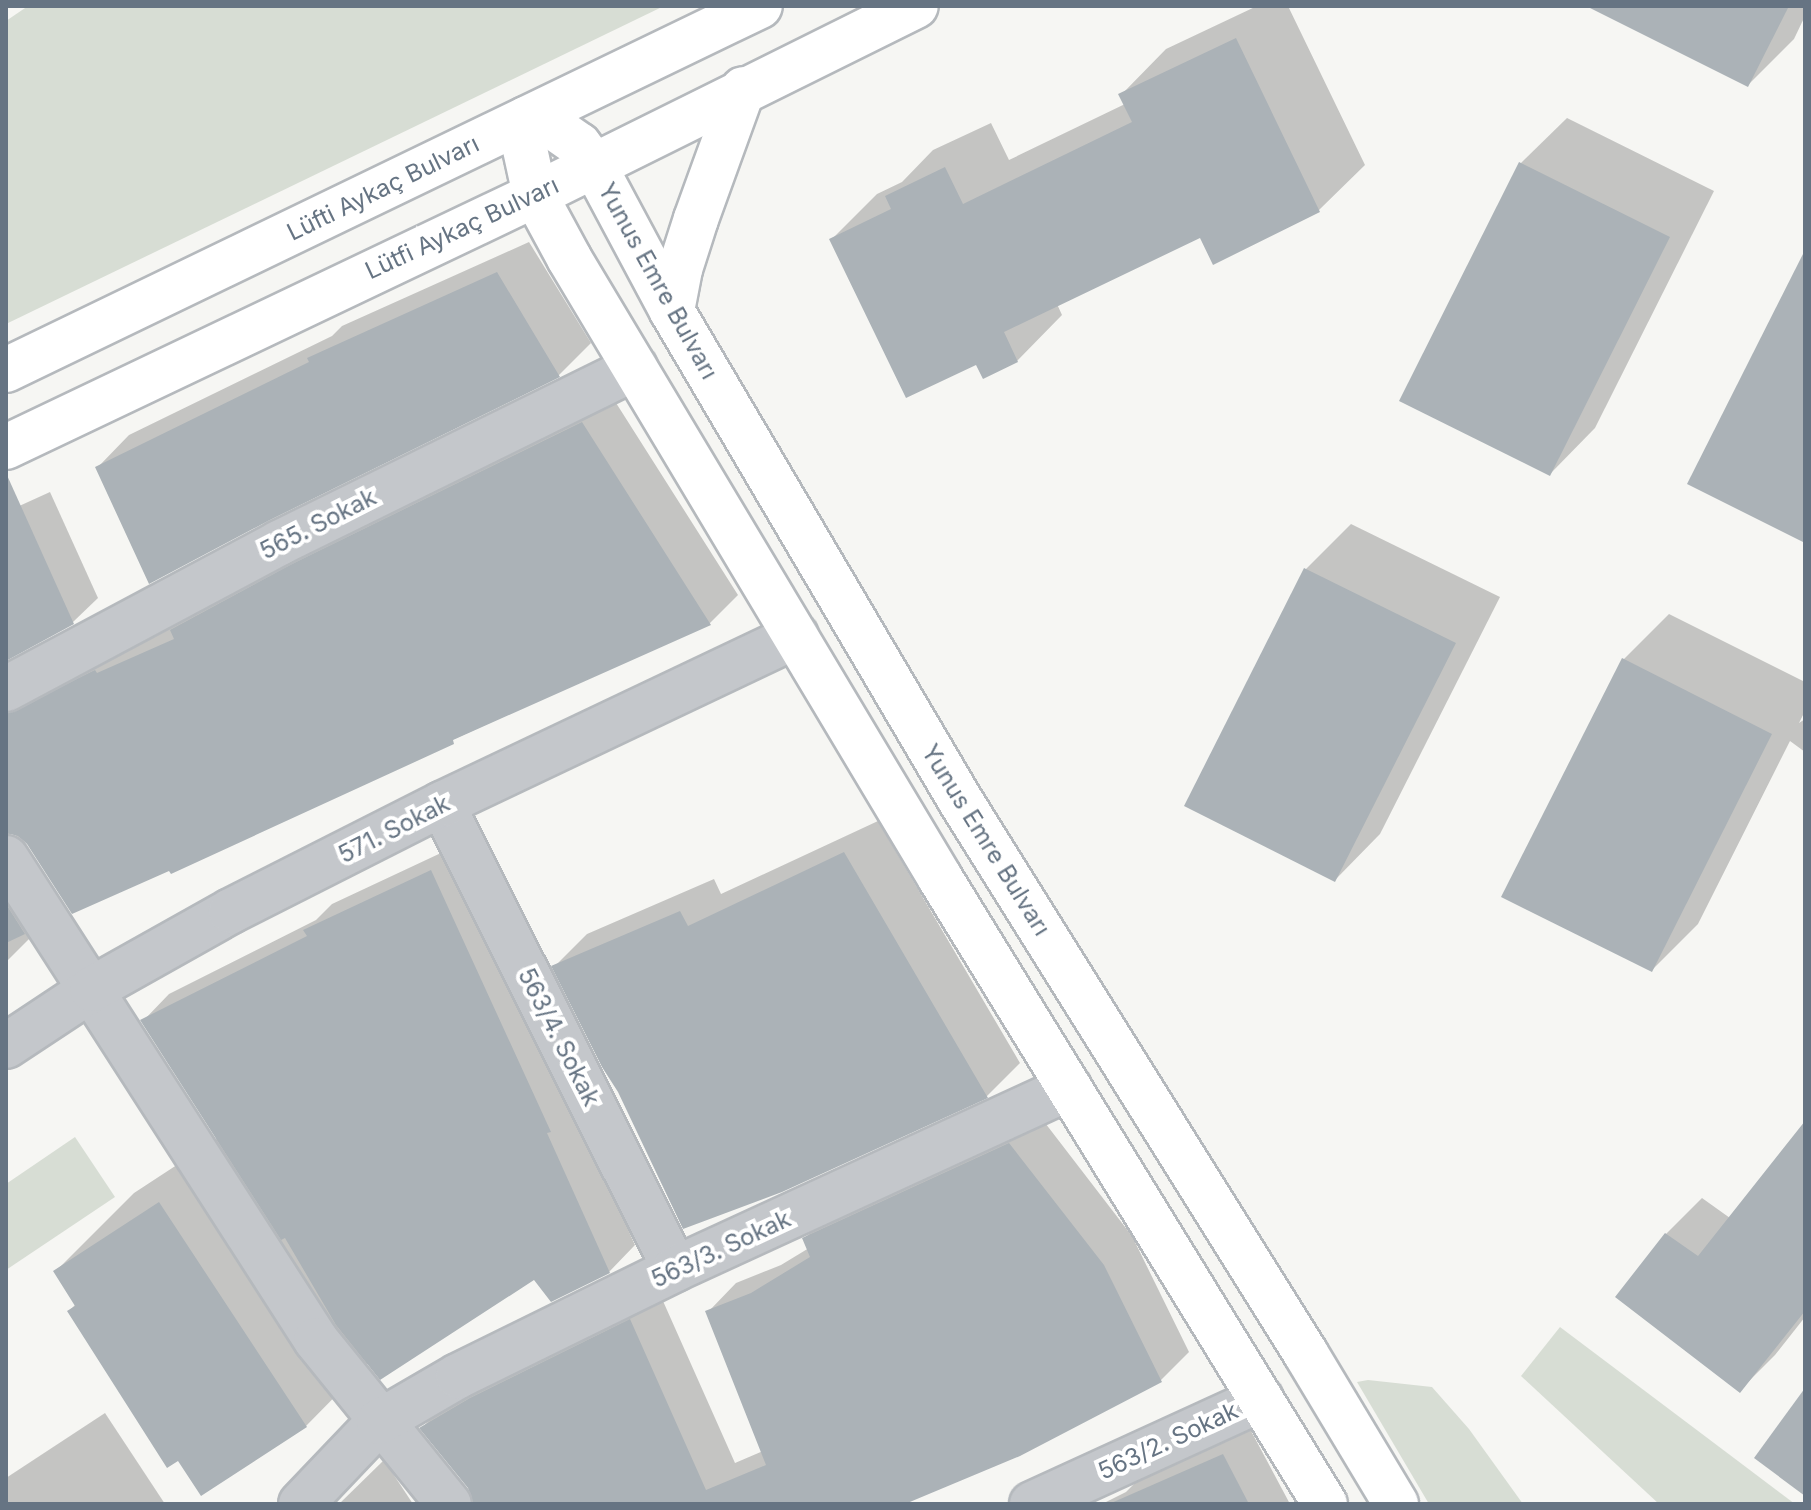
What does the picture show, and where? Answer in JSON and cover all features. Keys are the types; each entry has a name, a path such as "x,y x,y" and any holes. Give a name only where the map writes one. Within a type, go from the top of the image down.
{"main road":[{"name":"Lüfti Aykaç Bulvarı","path":"6,370 760,6"},
{"name":"Lütfi Aykaç Bulvarı","path":"6,447 535,195 743,89 916,6"},
{"path":"672,311 680,269 743,89"},
{"name":"Yunus Emre Bulvarı","path":"526,119 556,129 579,145 594,165 672,311 960,800 1306,1354 1396,1504"},
{"path":"526,119 523,140 535,195 912,830 1325,1504"},
{"path":"796,636 846,606"},
{"path":"912,830 960,800"}],"street":[{"name":"565. Sokak","path":"6,689 279,543 635,368"},
{"name":"571. Sokak","path":"6,1046 92,989 231,911 442,804 796,636"},
{"name":"563/4. Sokak","path":"442,804 675,1269"},
{"path":"6,858 316,1340 379,1422 449,1504"},
{"name":"563/3. Sokak","path":"301,1504 379,1422 458,1376 675,1269 1069,1088"},
{"name":"563/2. Sokak","path":"1032,1504 1261,1399"}],"shaded area":[{"path":"28,6 664,6 6,324 6,21"},
{"path":"75,1137 115,1197 6,1270 6,1184"},
{"path":"1560,1327 1795,1504 1659,1504 1521,1376"},
{"path":"1368,1380 1432,1387 1469,1429 1523,1504 1429,1504 1357,1382"}],"building":[{"path":"1586,6 1789,6 1748,87"},
{"path":"1236,38 1320,212 1213,265 1200,238 1004,332 1018,362 983,379 976,365 906,398 829,239 891,209 885,196 945,167 963,204 1132,122 1118,94"},
{"path":"1519,162 1670,237 1550,476 1399,401"},
{"path":"1805,250 1805,543 1687,484"},
{"path":"497,272 560,377 268,521 149,584 95,467 309,362 307,358"},
{"path":"582,422 711,625 453,740 454,744 171,874 169,871 72,914 27,844 18,836 6,833 6,714 95,670 97,673 174,639 170,630 290,565"},
{"path":"6,473 74,624 6,661"},
{"path":"1304,568 1456,643 1335,882 1184,806"},
{"path":"1622,658 1772,734 1652,972 1501,897"},
{"path":"844,852 988,1098 782,1192 683,1229 618,1092 551,966 680,911 688,926"},
{"path":"431,870 551,1132 547,1133 610,1273 551,1302 534,1280 380,1380 336,1325 285,1238 281,1240 140,1020 307,936 303,930"},
{"path":"6,904 25,934 6,943"},
{"path":"1805,1121 1805,1311 1740,1393 1615,1297 1665,1233 1698,1256"},
{"path":"1009,1143 1104,1265 1162,1382 1020,1456 905,1504 473,1504 468,1488 419,1428 470,1398 630,1319 706,1490 766,1465 705,1311 751,1293 810,1257 802,1238"},
{"path":"159,1202 307,1427 201,1496 178,1461 167,1468 67,1311 75,1306 53,1271"},
{"path":"1805,1388 1805,1496 1754,1458"},
{"path":"1223,1454 1249,1504 1109,1504"}]}
